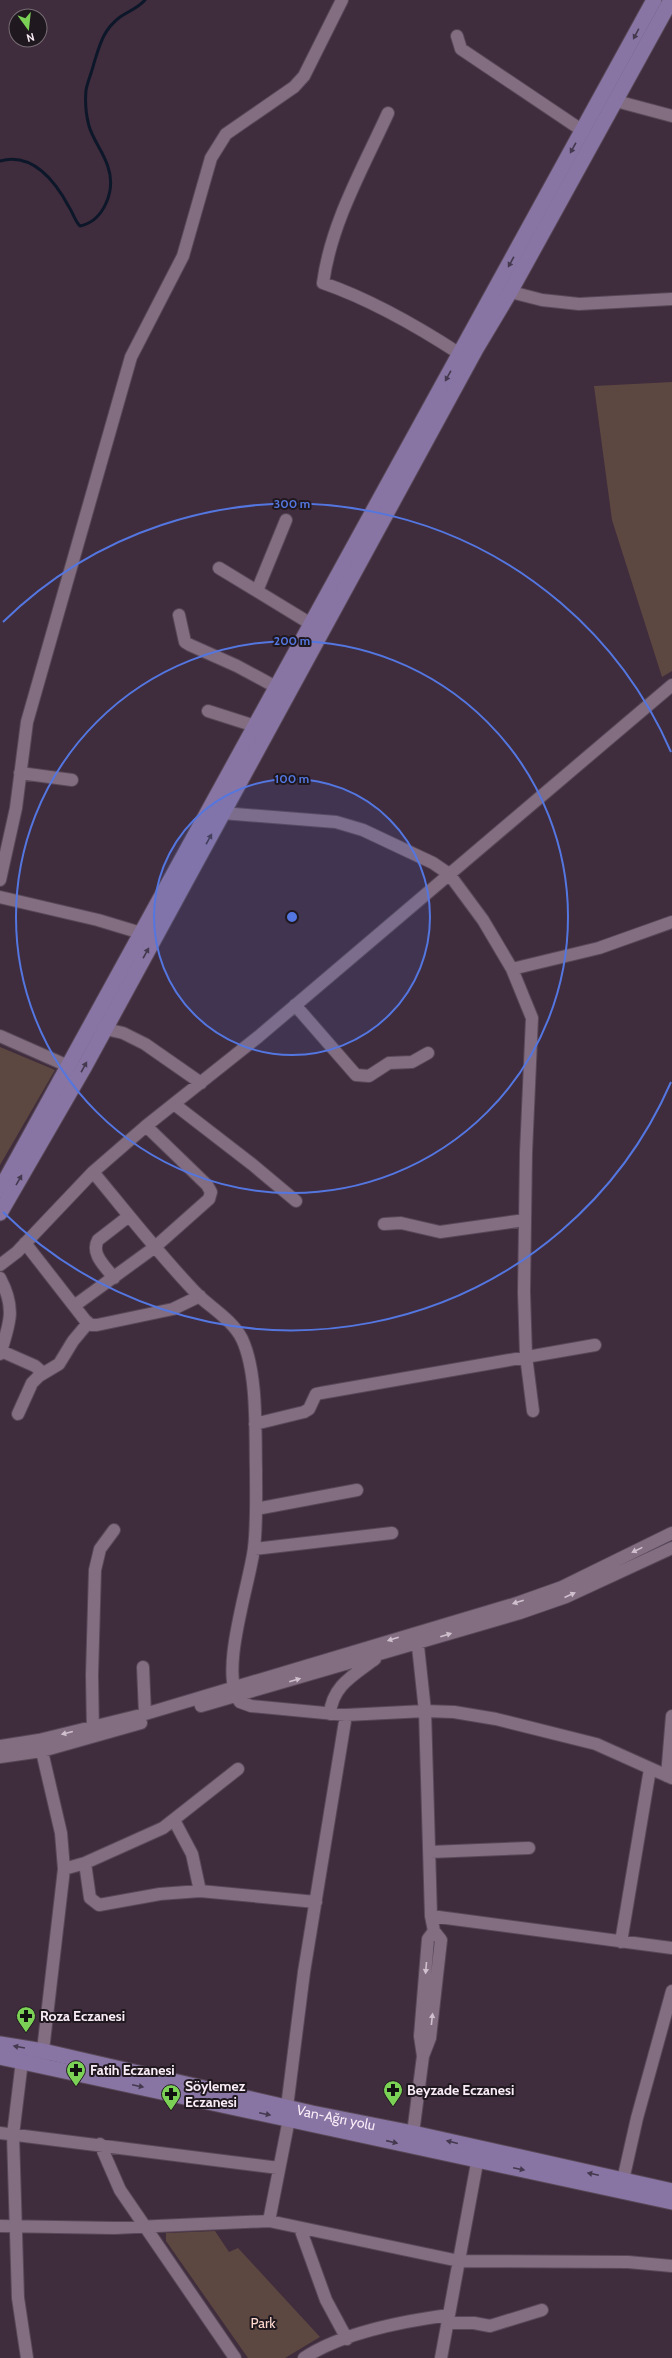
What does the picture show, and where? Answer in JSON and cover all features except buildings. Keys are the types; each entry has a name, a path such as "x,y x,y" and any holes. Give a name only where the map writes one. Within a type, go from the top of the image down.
{"main road":[{"path":"0,1214 104,1030 216,811 476,349 503,290 583,131 654,0"},
{"path":"0,1190 141,932 216,811 255,726 460,354 503,290 616,101 671,0"},
{"name":"Van-Ağrı yolu","path":"0,2044 42,2058 479,2155 623,2180 672,2191"},
{"path":"0,2057 22,2061 42,2058"},
{"path":"479,2155 672,2202"}],"street":[{"path":"0,880 16,808 27,722 131,356 183,256 211,158 226,134 294,87 304,76 342,0"},
{"path":"457,36 458,44 464,51 583,131"},
{"path":"616,101 672,116"},
{"path":"388,113 333,236 326,262 323,284 346,291 412,323 460,354"},
{"path":"503,290 542,300 579,304 672,299"},
{"path":"257,591 286,520"},
{"path":"219,568 311,624"},
{"path":"179,615 185,642 237,666 276,687"},
{"path":"0,1265 25,1244 93,1172 146,1126 295,1005 670,687"},
{"path":"208,711 255,726"},
{"path":"20,773 72,780"},
{"path":"216,811 336,822 363,830 433,863 449,874 483,920 512,969 532,1018 525,1220 526,1356 533,1411"},
{"path":"0,897 98,920 141,932"},
{"path":"512,969 599,948 672,922"},
{"path":"295,1005 356,1075 369,1076 389,1063 412,1062 428,1053"},
{"path":"90,1025 104,1030 123,1033 145,1044 201,1082"},
{"path":"0,1036 68,1066"},
{"path":"174,1104 254,1165 296,1201"},
{"path":"74,1306 155,1247 207,1202 211,1192 207,1185 146,1126"},
{"path":"93,1172 155,1247 200,1296 233,1326 242,1338 252,1380 255,1424 256,1510 254,1549 234,1643 234,1692 240,1702 251,1706 330,1714 346,1715 425,1711 454,1712 496,1719 569,1736 596,1744 669,1777 672,1716"},
{"path":"114,1278 98,1256 96,1245 98,1240 129,1216"},
{"path":"384,1224 401,1223 440,1232 525,1220"},
{"path":"25,1244 88,1323 97,1326 173,1309 200,1296"},
{"path":"0,1278 11,1302 11,1314 0,1353 35,1366 43,1373"},
{"path":"18,1414 32,1383 43,1373 59,1364 73,1341 88,1323"},
{"path":"255,1424 304,1412 309,1409 316,1394 595,1345"},
{"path":"256,1510 357,1490"},
{"path":"93,1732 95,1570 100,1549 114,1530"},
{"path":"254,1549 392,1533"},
{"path":"268,1682 380,1655 417,1638 562,1586 672,1533"},
{"path":"0,1757 234,1692 417,1638 520,1613 566,1597 672,1548"},
{"path":"412,2140 423,2056 420,2036 428,1939 434,1931 432,1916 425,1711 417,1638"},
{"path":"330,1714 331,1701 338,1689 380,1655"},
{"path":"143,1667 145,1714"},
{"path":"268,1682 270,1708"},
{"path":"93,1732 145,1714 234,1692"},
{"path":"269,2221 288,2113 316,1902 346,1715"},
{"path":"0,1746 40,1746"},
{"path":"40,1746 61,1834 64,1869 42,2058"},
{"path":"64,1869 85,1863 163,1828 224,1778 238,1769"},
{"path":"621,1942 650,1769"},
{"path":"174,1820 192,1854 200,1891"},
{"path":"430,1852 529,1848"},
{"path":"85,1863 90,1898 96,1904 127,1902 177,1892 200,1891 316,1902"},
{"path":"432,1916 672,1948"},
{"path":"623,2180 672,1991"},
{"path":"22,2061 13,2135 19,2305 27,2358"},
{"path":"0,2134 100,2144 279,2168"},
{"path":"100,2144 120,2190 235,2358"},
{"path":"441,2358 479,2155"},
{"path":"0,2226 146,2226 269,2221 459,2261 628,2262 672,2266"},
{"path":"300,2228 326,2300 347,2338"},
{"path":"304,2358 347,2338 422,2319 449,2319 490,2326 542,2310"}],"green space":[{"path":"672,382 672,671 662,677 612,520 594,386"},
{"path":"0,1047 55,1070 0,1165"},
{"name":"Park","path":"215,2231 229,2252 238,2248 320,2337 285,2358 248,2358 166,2241 166,2233"}],"waterway":[{"path":"0,161 12,159 23,161 42,171 57,188 80,226 96,218 106,203 109,194 110,176 104,157 89,126 86,108 86,90 98,50 106,32 120,17 145,0"}],"place":[{"name":"Roza Eczanesi","path":"26,2033"},
{"name":"Fatih Eczanesi","path":"76,2087"},
{"name":"Beyzade Eczanesi","path":"393,2107"},
{"name":"Söylemez Eczanesi","path":"171,2111"}]}
